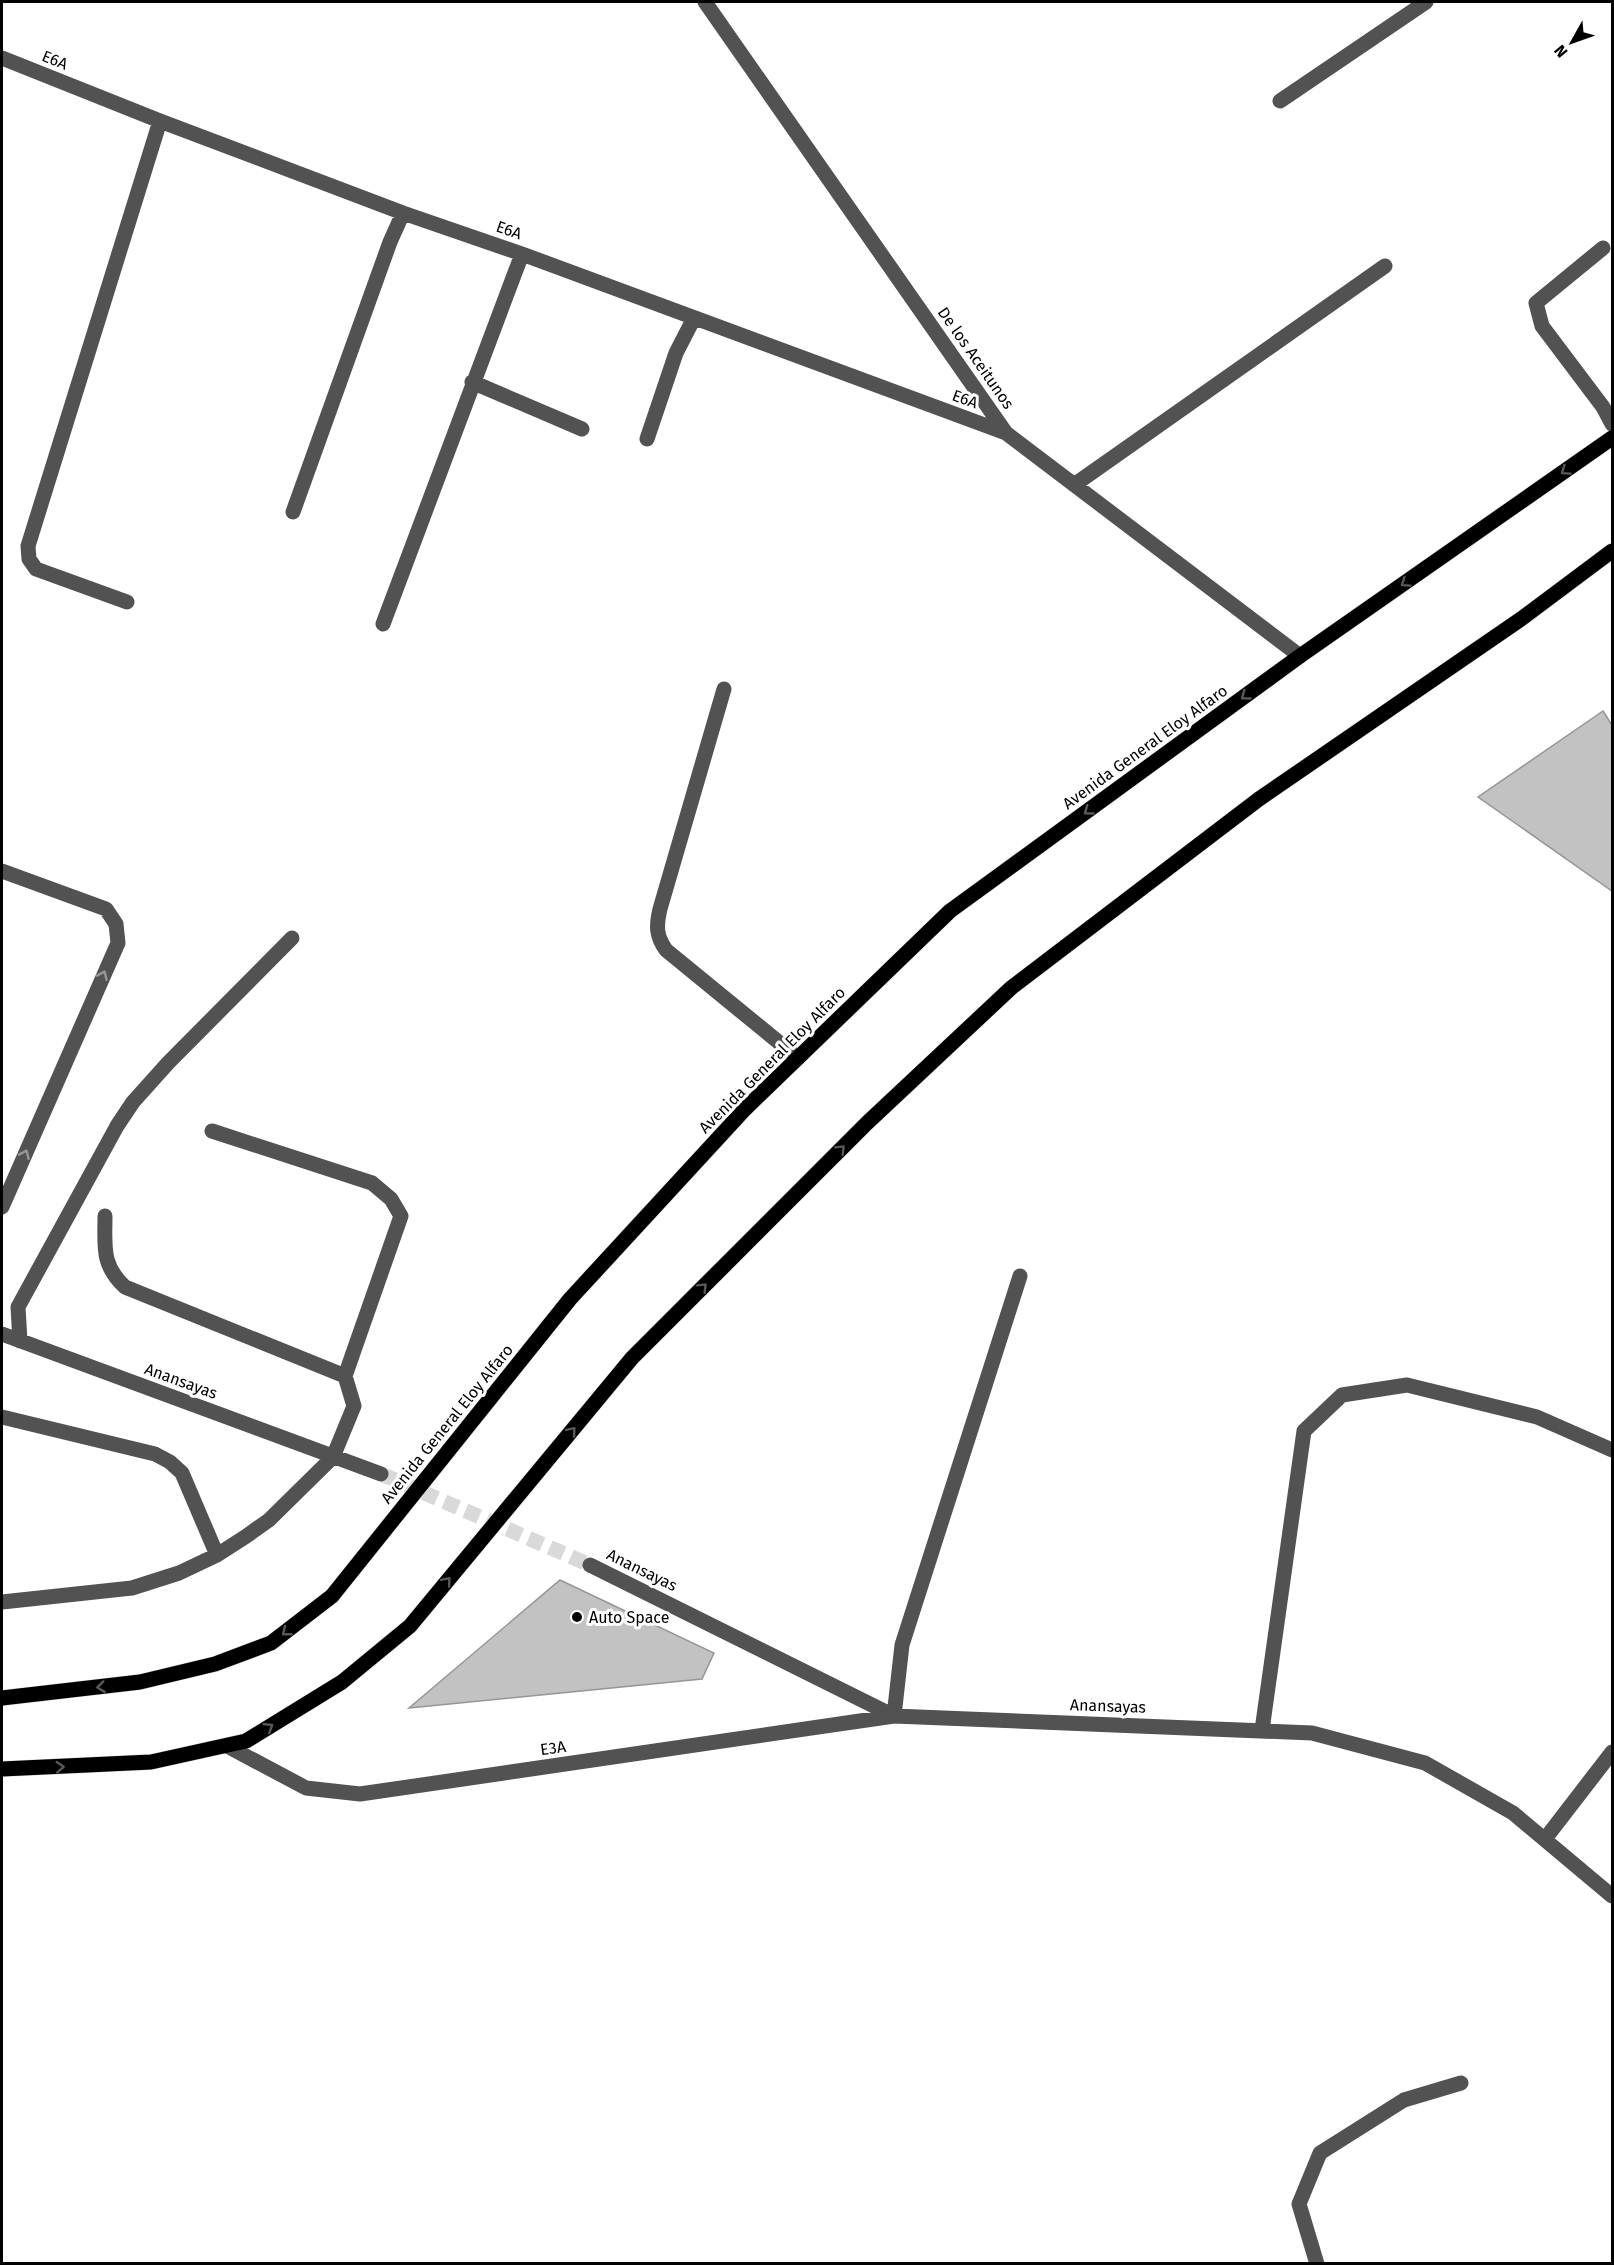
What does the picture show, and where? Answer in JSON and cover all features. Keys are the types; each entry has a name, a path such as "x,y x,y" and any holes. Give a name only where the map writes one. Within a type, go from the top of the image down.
{"main road":[{"name":"Avenida General Eloy Alfaro","path":"2,1698 140,1682 215,1664 271,1643 332,1596 570,1299 745,1109 950,911 1300,656 1612,438"},
{"path":"2,1770 151,1762 227,1746 246,1741 342,1682 410,1626 632,1358 867,1123 1011,988 1259,799 1521,619 1612,551"}],"street":[{"name":"De los Aceitunos","path":"705,2 1006,433 1300,656"},
{"path":"1280,101 1426,2"},
{"name":"E6A","path":"2,58 403,213 522,254 1006,433"},
{"path":"127,602 36,570 29,559 28,546 160,121"},
{"path":"293,512 390,242 403,213"},
{"path":"1603,248 1536,303 1542,326 1603,407 1612,424"},
{"path":"382,624 522,254"},
{"path":"1074,486 1385,266"},
{"path":"647,439 676,354 694,318"},
{"path":"472,382 582,429"},
{"path":"724,689 656,924 658,939 666,950 798,1058"},
{"path":"2,872 106,909 116,924 118,943 2,1208"},
{"path":"20,1341 18,1307 117,1126 133,1102 168,1062 292,938"},
{"path":"2,1602 132,1588 179,1573 217,1555 269,1520 333,1457 354,1406 345,1376 401,1215 391,1199 372,1183 212,1131"},
{"path":"105,1216 105,1259 112,1276 125,1287 345,1376"},
{"path":"894,1716 902,1645 1020,1276"},
{"name":"Anansayas","path":"2,1334 381,1474"},
{"path":"1262,1730 1304,1431 1342,1395 1407,1385 1537,1417 1612,1450"},
{"path":"2,1417 155,1454 170,1462 182,1473 217,1555"},
{"name":"Anansayas","path":"590,1565 894,1716 1311,1733 1425,1763 1514,1813 1612,1896"},
{"name":"E3A","path":"227,1746 306,1788 360,1794 894,1716"},
{"path":"1545,1839 1612,1752"},
{"path":"1317,2264 1299,2204 1320,2153 1404,2100 1461,2084"}],"building":[{"path":"1603,711 1612,725 1612,891 1478,797"},
{"name":"Auto Space","path":"560,1580 714,1653 702,1679 409,1708"}],"tunnel":[{"path":"381,1474 590,1565"}],"place":[{"name":"Auto Space","path":"577,1617"}]}
